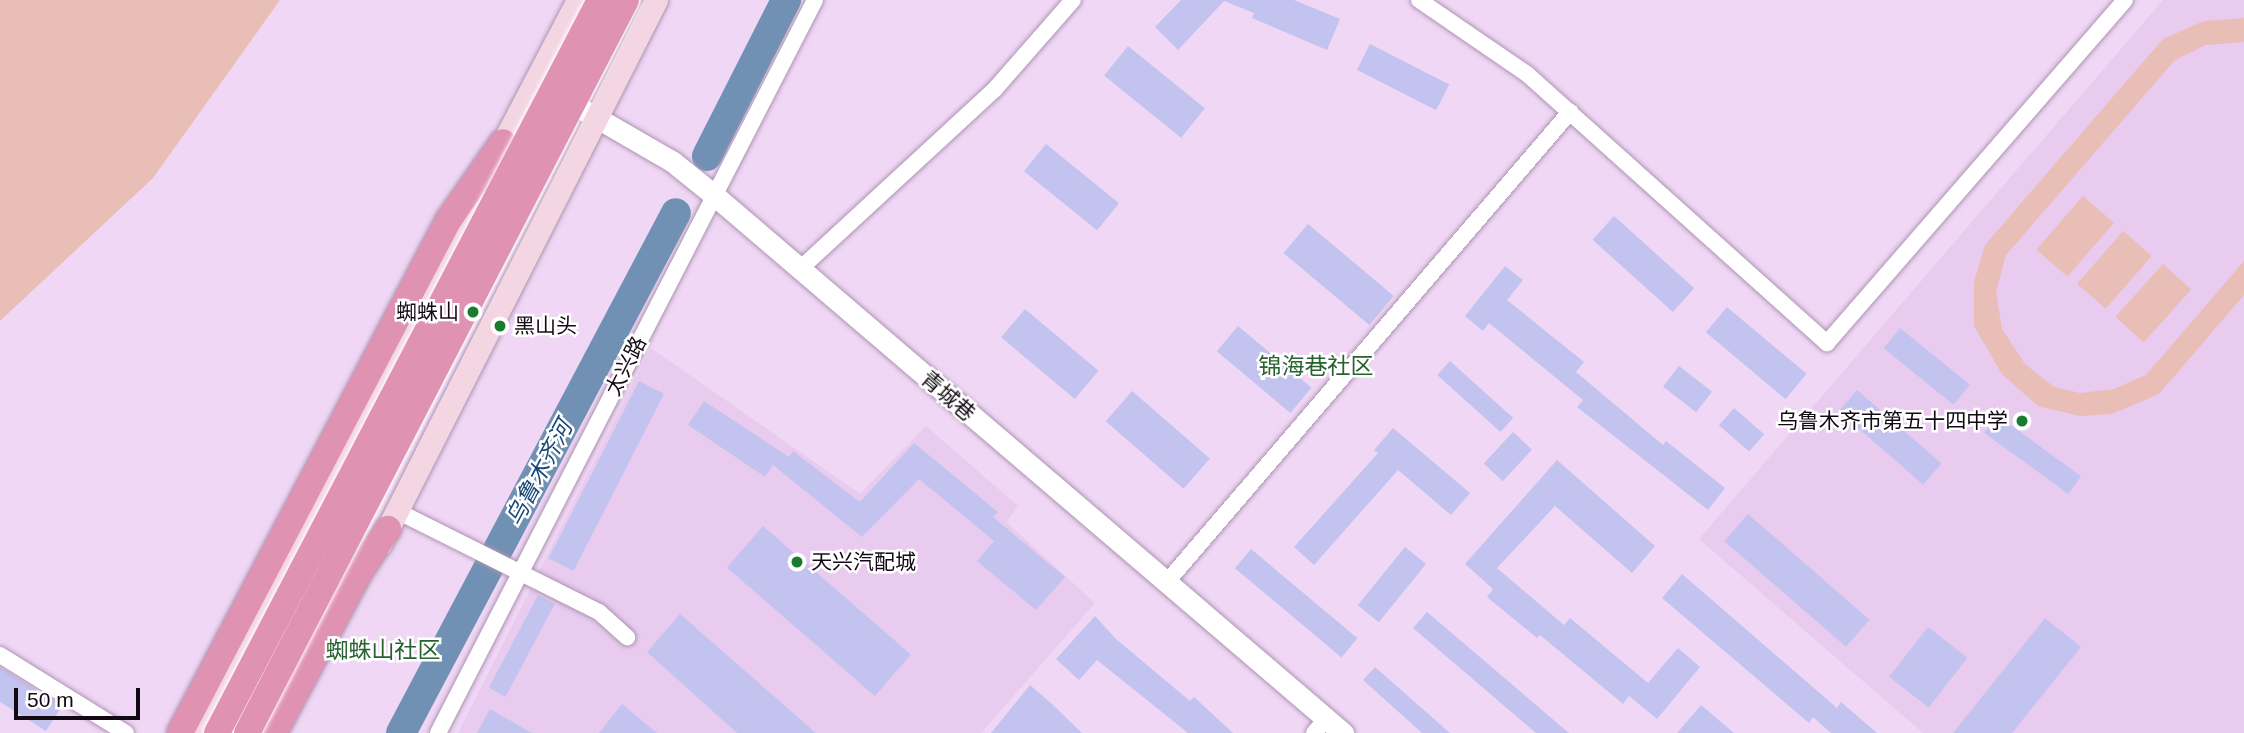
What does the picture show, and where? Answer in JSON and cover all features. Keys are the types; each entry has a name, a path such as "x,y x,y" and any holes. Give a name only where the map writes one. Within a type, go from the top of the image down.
{"highway":[{"path":"217,733 600,0"},
{"path":"247,733 626,0"},
{"path":"180,733 447,221 503,142"},
{"path":"274,733 359,573 393,520"}],"main road":[{"path":"196,733 578,0"},
{"path":"282,733 656,0"}],"street":[{"name":"太兴路","path":"438,733 514,571 815,0"},
{"path":"800,269 995,89 1073,0"},
{"path":"1419,0 1527,74 1826,344 2125,0"},
{"name":"青城巷","path":"535,82 673,162 714,195 1166,583 1320,726 1343,733"},
{"path":"1166,583 1570,112"},
{"path":"393,520 482,555 598,612 627,637"},
{"path":"0,655 125,733"}],"shaded area":[{"path":"0,0 280,0 153,178 0,321"},
{"name":"乌鲁木齐市第五十四中学","path":"2163,0 2244,0 2244,733 1923,733 1699,539"},
{"path":"2244,18 2244,42 2206,45 2175,60 2006,255 1996,292 2002,329 2025,364 2054,387 2080,393 2114,389 2146,375 2244,261 2244,295 2159,394 2112,414 2080,416 2038,406 2002,374 1974,326 1974,282 1985,245 2163,39 2204,21"},
{"path":"2083,196 2114,223 2067,276 2036,250"},
{"path":"2123,231 2152,256 2106,309 2077,284"},
{"path":"2163,264 2191,289 2144,342 2115,317"},
{"name":"天兴汽配城","path":"651,348 860,494 926,426 1018,506 1006,522 1095,603 981,733 458,733"}],"building":[{"path":"1181,0 1294,0 1340,19 1327,50 1252,18 1254,13 1224,1 1178,50 1155,27"},
{"path":"1370,44 1449,84 1436,110 1357,70"},
{"path":"1128,46 1205,108 1181,138 1104,76"},
{"path":"1046,144 1119,203 1097,230 1024,171"},
{"path":"1614,216 1694,288 1673,312 1593,240"},
{"path":"1308,224 1394,296 1369,325 1284,253"},
{"path":"1505,266 1523,280 1507,300 1584,362 1576,372 1663,445 1666,441 1725,488 1708,510 1577,407 1583,400 1489,323 1483,331 1465,316"},
{"path":"1727,307 1807,374 1785,399 1706,332"},
{"path":"1025,309 1099,371 1075,399 1001,337"},
{"path":"1238,326 1312,388 1290,413 1217,351"},
{"path":"1900,328 1970,385 1954,405 1884,348"},
{"path":"1450,361 1513,418 1500,432 1437,375"},
{"path":"1679,366 1712,392 1696,412 1663,386"},
{"path":"639,381 664,394 574,571 549,558"},
{"path":"1857,390 1942,463 1923,485 1839,411"},
{"path":"1132,391 1210,459 1183,489 1106,421"},
{"path":"704,401 789,457 793,451 860,502 914,443 998,512 993,517 1065,577 1036,610 977,561 994,541 919,479 862,537 773,465 765,477 688,425"},
{"path":"1734,408 1764,434 1749,452 1719,425"},
{"path":"1997,415 2081,476 2068,494 1984,433"},
{"path":"1393,428 1470,493 1451,515 1398,470 1314,565 1294,547 1378,453 1374,450"},
{"path":"1513,432 1532,450 1503,481 1484,463"},
{"path":"1557,460 1655,546 1632,573 1555,506 1497,568 1564,625 1570,618 1648,683 1678,648 1700,667 1657,719 1629,696 1623,704 1540,635 1537,638 1487,597 1493,589 1465,564"},
{"path":"1748,514 1870,620 1846,647 1724,541"},
{"path":"763,526 911,655 875,696 727,568"},
{"path":"1405,547 1426,564 1379,622 1358,605"},
{"path":"1251,549 1357,638 1341,657 1235,568"},
{"path":"1682,574 1837,708 1841,702 1877,733 1831,733 1813,717 1809,723 1662,598"},
{"path":"538,595 555,604 505,697 489,688"},
{"path":"1427,612 1569,733 1536,733 1413,628"},
{"path":"680,614 816,733 737,733 647,652"},
{"path":"1095,616 1116,639 1190,701 1194,697 1233,733 1188,733 1097,660 1079,680 1056,659"},
{"path":"2045,618 2081,647 2012,733 1953,733"},
{"path":"1928,627 1967,658 1929,707 1889,677"},
{"path":"0,667 62,706 46,731 0,702"},
{"path":"1375,667 1450,733 1422,733 1363,680"},
{"path":"1030,685 1052,704 1082,733 991,733"},
{"path":"622,704 657,733 599,733"},
{"path":"1701,705 1734,733 1677,733"},
{"path":"490,709 532,733 477,733"}],"waterway":[{"name":"乌鲁木齐河","path":"707,156 786,0"},
{"name":"乌鲁木齐河","path":"401,733 676,213"}],"place":[{"name":"蜘蛛山","path":"473,312"},
{"name":"黑山头","path":"500,326"},
{"name":"乌鲁木齐市第五十四中学","path":"2022,421"},
{"name":"天兴汽配城","path":"797,562"}],"district":[{"name":"锦海巷社区","path":"1316,366"},
{"name":"蜘蛛山社区","path":"383,650"}]}
